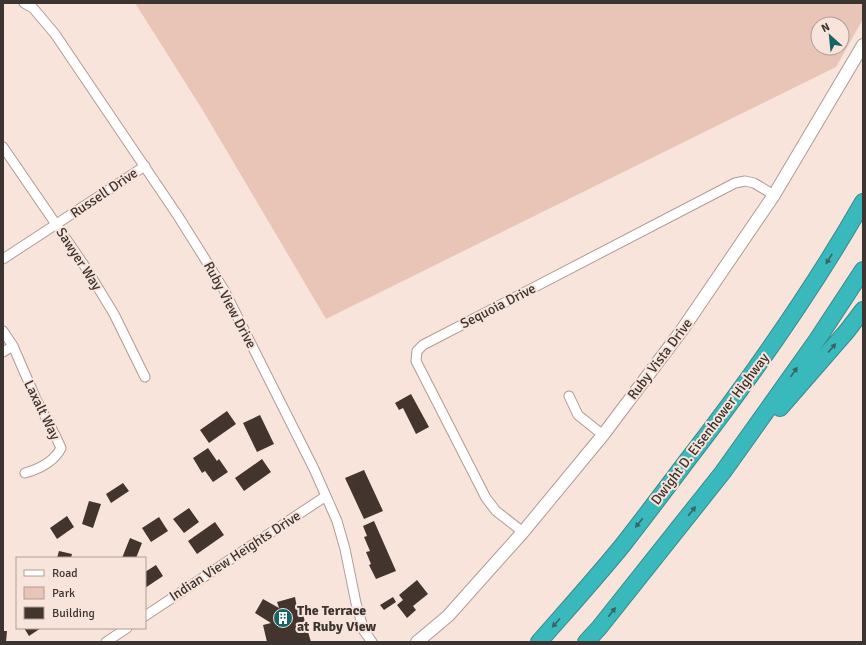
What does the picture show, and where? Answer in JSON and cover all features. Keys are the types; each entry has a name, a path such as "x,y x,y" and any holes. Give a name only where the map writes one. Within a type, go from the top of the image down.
{"highway":[{"path":"850,226 863,198"},
{"name":"Dwight D. Eisenhower Highway","path":"539,642 622,545 755,371 790,320 850,226 863,202"},
{"path":"723,472 817,340 863,270"},
{"path":"586,642 599,628 723,472 847,331 863,310"}],"street":[{"name":"Ruby View Drive","path":"24,3 33,8 55,34 190,234 224,290 314,469 326,496 341,532 356,603 364,631 372,642"},
{"name":"Ruby Vista Drive","path":"417,642 448,616 524,532 603,435 682,330 774,195 863,44"},
{"name":"Sawyer Way","path":"3,147 86,268 114,314 144,377"},
{"name":"Russell Drive","path":"3,259 145,166"},
{"name":"Sequoia Drive","path":"524,532 496,511 486,498 416,361 417,351 423,345 735,183 745,181 754,183 774,195"},
{"name":"Laxalt Way","path":"3,332 13,346 36,399 61,448 58,454 44,465 33,471 25,473"},
{"path":"3,352 13,346"},
{"path":"569,396 578,415 603,435"},
{"name":"Indian View Heights Drive","path":"146,615 326,496"},
{"path":"106,642 126,629"}],"green space":[{"path":"135,3 863,3 863,19 850,42 850,16 810,16 810,56 842,56 836,67 326,319 202,109"}],"building":[{"path":"411,394 429,427 416,434 403,408 399,410 395,403"},
{"path":"227,411 236,424 209,443 200,430"},
{"path":"260,415 274,444 257,452 243,423"},
{"path":"208,448 217,461 219,459 228,472 213,482 205,471 202,473 193,458"},
{"path":"262,459 271,472 244,491 235,478"},
{"path":"364,470 383,511 364,519 345,478"},
{"path":"123,483 129,491 111,503 106,494"},
{"path":"89,501 101,504 93,528 82,524"},
{"path":"189,508 199,522 184,533 173,519"},
{"path":"67,516 74,527 57,539 50,528"},
{"path":"159,517 168,531 151,542 142,528"},
{"path":"374,521 396,571 376,579 369,565 371,564 366,552 370,551 364,537 367,536 363,526"},
{"path":"215,522 224,535 197,554 188,541"},
{"path":"130,538 142,543 136,557 122,557"},
{"path":"59,551 72,554 71,557 57,557"},
{"path":"156,565 163,576 146,587 146,571"},
{"path":"417,580 428,594 413,606 416,610 407,618 397,605 403,600 399,595"},
{"name":"The Terrace at Ruby View","path":"295,597 297,608 301,608 311,642 267,642 263,625 271,623 255,613 263,599 279,608 277,602"},
{"path":"393,597 396,602 384,610 380,605"},
{"path":"25,629 40,629 29,636"},
{"path":"3,631 7,631 6,642 3,642"}],"place":[{"name":"The Terrace at Ruby View","path":"283,618"}]}
